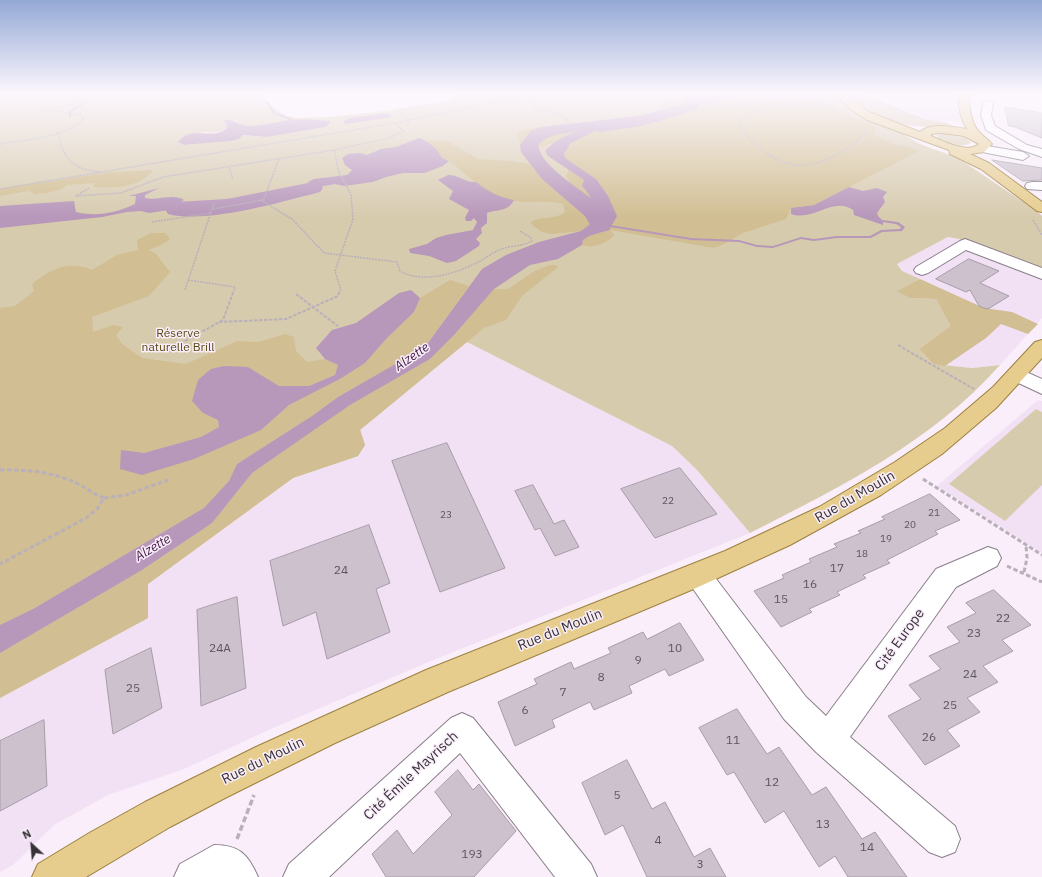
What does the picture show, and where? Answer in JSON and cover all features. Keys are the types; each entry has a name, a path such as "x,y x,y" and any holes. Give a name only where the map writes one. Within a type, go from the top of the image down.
{"main road":[{"path":"930,135 941,146 985,166"},
{"path":"966,135 979,144"},
{"path":"975,135 979,144 975,156 985,166 1042,208"},
{"path":"941,146 958,150 979,144"},
{"name":"Rue du Moulin","path":"51,877 168,809 244,769 340,723 495,656 698,575 761,547 842,506 905,468 953,434 992,399 1042,346"}],"street":[{"path":"1002,135 1023,147 1042,153"},
{"path":"979,144 1024,156 1042,163"},
{"path":"922,270 965,244 1042,274"},
{"path":"1017,374 1042,387"},
{"name":"Cité Europe","path":"828,740 946,578 988,558"},
{"path":"698,575 795,708 828,740 942,839"},
{"name":"Cité Émile Mayrisch","path":"302,877 462,729 571,874"},
{"path":"193,877 214,864 234,871"}],"path":[{"path":"0,144 44,135"},
{"path":"58,135 61,150 76,167 89,171 111,172"},
{"path":"0,190 330,135"},
{"path":"89,188 76,196 121,193 164,177 334,150 390,138 396,135"},
{"path":"745,135 768,156 796,166 816,165 855,143 862,135"},
{"path":"219,322 286,319 338,296 340,292 335,271 353,219 351,194 339,173 334,150"},
{"path":"768,156 775,155"},
{"path":"263,200 279,159"},
{"path":"229,167 233,179"},
{"path":"212,209 263,200 293,220 324,253 397,262 400,270 406,274 419,277 460,271 499,250 532,241 520,231"},
{"path":"185,290 214,203"},
{"path":"152,222 211,213"},
{"path":"1033,220 1042,235"},
{"path":"176,346 223,320 235,287 188,280"},
{"path":"296,294 312,308 339,327"},
{"path":"898,345 992,399"},
{"path":"905,468 1042,555"},
{"path":"0,470 56,475 84,486 94,495 104,498 126,495 168,480"},
{"path":"0,564 86,518 97,509 104,498"},
{"path":"1024,572 1027,558 1026,544"},
{"path":"988,558 1024,572 1042,582"},
{"path":"234,871 251,800 255,793"}],"shaded area":[{"path":"518,135 576,135 539,147 530,147 520,144"},
{"path":"584,135 875,135 892,144 909,147 919,151 814,205 791,208 786,219 743,233 714,248 610,230 614,235 607,241 595,246 586,246 582,245 583,240 589,236 609,230 596,179 564,158 564,154 567,149 578,138"},
{"path":"425,140 449,142 478,159 511,161 537,165 547,178 567,189 571,184 566,176 569,170 584,180 582,186 591,198 594,211 593,222 581,231 552,234 542,232 530,223 538,219 561,215 565,212 563,204 548,202 519,202 497,196 467,176 447,159 442,158"},
{"path":"153,170 148,176 134,184 126,186 93,187 95,183 67,185 62,189 47,193 35,194 29,191 0,196 0,189 111,172"},
{"path":"151,233 165,233 170,239 149,250 156,254 170,272 149,296 92,317 93,332 113,325 123,327 116,335 122,344 142,358 186,364 237,341 259,342 285,334 294,337 296,351 307,362 325,359 338,365 335,375 309,386 279,386 248,367 203,413 218,420 219,427 201,437 144,453 121,451 121,469 261,430 289,405 340,379 365,363 387,338 414,312 420,298 450,280 469,286 425,347 338,397 312,416 237,464 229,481 204,508 33,609 0,625 0,308 15,306 34,291 32,284 53,270 68,266 75,266 92,270 117,255 138,250 137,240"},
{"path":"948,237 959,239 1042,272 1042,318 1000,365 972,368 933,364 902,271 897,264"},
{"path":"549,265 556,265 558,267 522,296 506,320 484,328 360,430 365,445 358,456 293,478 148,584 148,618 0,698 0,653 142,570 212,523 252,473 350,405 430,359 454,335 494,289 508,289 533,272"},
{"path":"920,279 984,308 1012,312 1038,324 1028,334 1001,324 986,338 945,366 933,364 919,349 951,326 936,299 909,298 897,291"},
{"path":"467,342 672,446 697,470 750,533 431,661 273,728 184,769 108,795 54,825 13,865 0,872 0,698 148,618 148,584 293,478 358,456 360,430"},
{"path":"1038,400 1042,401 1042,553 937,486"}],"green space":[{"name":"Réserve naturelle Brill","path":"0,135 195,135 184,145 239,139 243,135 266,137 274,135 904,135 920,144 958,158 1042,216 1042,272 959,239 948,237 897,264 902,271 920,279 898,291 909,298 936,299 952,326 919,349 933,364 972,368 1000,365 945,417 915,440 851,480 750,533 697,470 672,446 467,342 360,430 365,445 358,456 293,478 148,584 148,618 0,698"},
{"path":"938,135 950,135 966,138 971,143 967,145 954,145 937,138"},
{"path":"1036,409 1042,412 1042,485 1005,521 949,484"}],"water":[{"path":"187,135 278,135 266,137 243,135 239,139 230,141 184,145 178,142"},
{"name":"Alzette","path":"587,135 571,143 564,154 565,158 596,179 608,196 617,216 609,230 589,236 583,240 582,245 558,259 530,265 494,289 454,335 430,359 350,405 252,473 212,523 142,570 0,653 0,625 33,609 204,508 229,481 237,464 312,416 338,397 425,347 482,269 506,255 539,242 581,231 593,222 593,202 589,194 582,186 584,180 548,156 545,151 554,143 566,136"},
{"path":"419,138 429,143 442,158 449,161 443,166 424,173 403,173 373,182 344,186 335,184 313,188 308,182 314,179 347,175 352,170 345,165 342,158 348,154 360,153 367,155 381,149 396,147"},
{"path":"448,175 476,182 494,194 514,200 509,207 487,213 487,223 481,228 482,233 476,239 480,243 479,246 456,261 447,263 429,256 410,253 409,249 427,244 436,238 446,235 473,230 477,222 474,218 471,221 466,221 465,218 469,210 449,199 453,191 438,180"},
{"path":"849,187 863,191 877,188 887,192 883,197 885,202 877,213 883,221 883,225 854,215 853,210 845,206 830,207 807,215 799,216 791,214 791,208 814,205"},
{"path":"159,188 145,195 145,198 155,199 175,197 184,200 177,204 176,209 149,213 141,211 127,212 102,217 0,228 0,206 74,201 76,212 99,214 114,212 135,204 136,196 129,196"},
{"path":"411,290 420,298 414,312 387,338 365,363 340,379 289,405 261,430 194,459 142,475 120,469 121,450 144,453 201,437 219,427 218,420 203,413 192,401 198,380 211,369 224,366 248,367 279,386 309,386 335,375 338,365 325,359 316,348 332,330 356,323 399,293"}],"building":[{"path":"1034,135 1042,135 1042,138"},
{"path":"992,160 1042,168 1042,180 1023,181"},
{"path":"969,259 999,271 980,283 1009,296 988,309 979,306 970,290 966,292 936,279"},
{"path":"447,443 505,568 440,592 392,461"},
{"path":"680,468 717,514 655,538 621,489"},
{"path":"533,485 554,524 564,520 579,547 555,556 540,528 535,530 515,491"},
{"path":"930,494 960,520 935,531 938,534 887,560 890,563 863,575 866,578 837,592 840,595 809,609 812,612 781,627 754,591 784,578 782,575 811,562 809,559 837,547 834,544 861,533 858,531 885,519 882,517"},
{"path":"369,525 390,583 376,589 390,632 327,659 316,612 283,626 270,561"},
{"path":"994,590 1031,625 1002,640 1013,651 983,666 998,682 967,698 980,712 947,730 960,746 925,765 888,716 921,699 909,685 941,669 929,656 960,642 947,627 976,613 966,603"},
{"path":"237,597 246,688 201,706 197,610"},
{"path":"680,623 704,660 669,676 665,669 629,686 632,693 594,710 590,702 552,720 555,727 515,746 498,702 537,684 534,679 571,662 574,669 611,653 608,648 643,632 647,639"},
{"path":"151,648 162,708 113,734 105,670"},
{"path":"737,709 767,754 779,747 812,795 826,787 862,839 875,832 907,877 848,877 835,856 819,867 784,811 765,823 734,772 727,775 699,728"},
{"path":"44,720 47,786 0,811 0,741"},
{"path":"627,760 652,809 665,802 694,857 710,848 726,877 647,877 623,825 605,835 582,783"},
{"path":"458,770 473,790 479,784 516,831 474,877 386,877 372,854 397,830 413,854 452,815 435,792"}],"waterway":[{"path":"537,135 529,145 530,152 549,175 595,213 601,225"},
{"path":"176,209 227,206 313,188"},
{"path":"604,225 691,239 739,241 757,246 773,247 801,238 814,240 837,237 871,237 881,231 901,230 903,227 897,223 883,221"}]}
